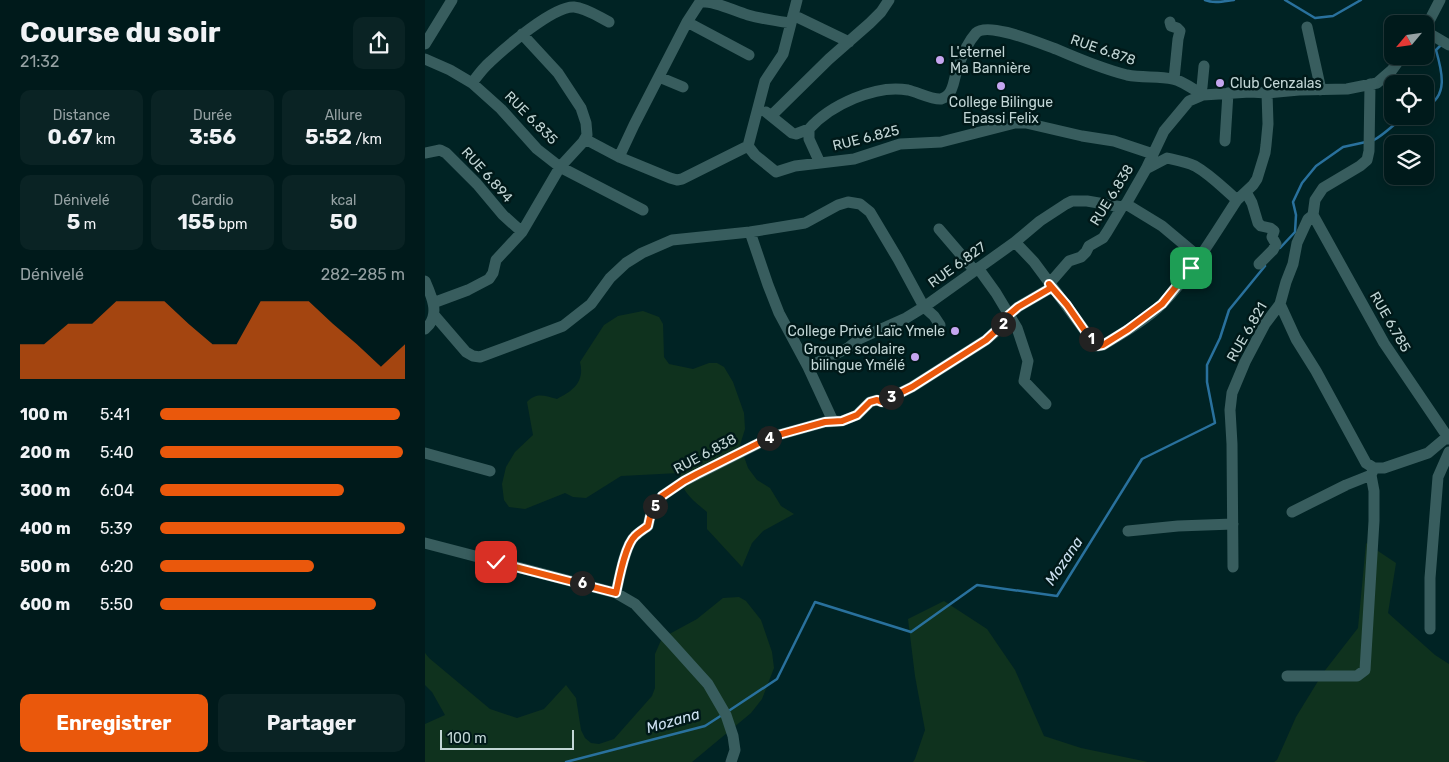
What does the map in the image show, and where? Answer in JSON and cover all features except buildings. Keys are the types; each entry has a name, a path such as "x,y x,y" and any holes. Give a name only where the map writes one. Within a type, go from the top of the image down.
{"street":[{"path":"425,44 452,0"},
{"path":"619,157 687,22 700,2 705,0 712,1 731,10 749,15 792,19 849,42"},
{"path":"585,139 619,157 677,180 748,146 765,81 783,54 797,0"},
{"path":"771,116 881,12 889,0"},
{"path":"1432,15 1440,0"},
{"path":"472,82 489,62 522,34 543,19 567,8 581,9 609,22"},
{"path":"687,22 749,55"},
{"path":"1170,22 1171,26 1180,31 1174,79"},
{"path":"1307,27 1321,90"},
{"name":"RUE 6.878","path":"809,129 837,106 871,93 893,89 908,90 941,99 948,95 953,86 966,48 977,32 985,29 993,29 1034,41 1138,78 1174,79 1201,94"},
{"path":"433,303 468,290 489,279 496,260 522,232 559,167 587,135 586,123 581,108 558,73 522,34"},
{"path":"1434,36 1449,45"},
{"name":"RUE 6.835","path":"425,59 472,82 501,109 537,150 559,167 643,210"},
{"name":"RUE 6.838","path":"616,593 630,543 634,536 648,526 654,508 662,496 684,481 771,437 825,422 842,421 857,415 870,402 877,400 882,402 912,387 986,340 1001,326 1009,314 1049,289 1049,284 1069,262 1087,252 1089,246 1103,238 1146,169 1164,131 1189,101 1201,94 1347,89 1377,83 1396,65"},
{"path":"1201,94 1204,66"},
{"path":"659,77 683,87"},
{"name":"RUE 6.821","path":"1233,567 1230,410 1232,393 1245,362 1265,324 1280,304 1293,264 1297,243 1308,219 1313,215 1315,200 1323,188 1367,160 1369,151 1370,84"},
{"path":"1225,141 1228,93"},
{"path":"1015,242 1034,262 1094,344 1097,346 1103,345 1162,304 1180,283 1241,196 1257,179 1267,146 1267,93"},
{"path":"759,106 796,134 809,129 809,139 820,163"},
{"name":"RUE 6.825","path":"748,146 755,155 776,172 795,166 854,159 900,144 941,142 1015,123 1026,123 1082,136 1114,141 1153,154"},
{"name":"RUE 6.894","path":"425,153 440,150 447,153 522,232"},
{"path":"1146,169 1167,158 1193,165 1212,178 1225,191 1241,196 1252,203 1258,223 1274,231 1272,237 1275,244 1273,250 1259,264"},
{"name":"RUE 6.827","path":"808,367 906,318 924,307 1015,242 1040,221 1072,201 1124,205"},
{"path":"425,281 433,303 435,316 466,352 473,356 480,356 563,326 591,304 610,278 625,263 642,253 672,240 750,232 805,223 845,202 860,204 870,212 924,307 940,325"},
{"path":"1124,205 1162,226 1199,257"},
{"name":"RUE 6.785","path":"1313,215 1384,342 1448,438"},
{"path":"939,229 976,269 1009,314 1017,328 1028,361 1025,381 1046,404"},
{"path":"750,232 779,313 808,367 833,422"},
{"path":"1280,304 1296,339 1316,371 1366,463 1373,471 1374,521 1365,670 1357,676 1287,676"},
{"path":"425,329 431,324 435,316"},
{"path":"1292,512 1373,471 1427,453 1448,438"},
{"path":"1431,629 1430,578 1438,477 1449,452"},
{"path":"425,453 490,471"},
{"path":"1127,531 1177,526 1233,524"},
{"path":"425,543 616,593 635,604 708,684 725,715 733,736 735,750 731,762"}],"green space":[{"path":"643,311 659,317 663,324 664,357 669,364 693,369 709,363 717,363 724,367 733,382 744,413 745,429 740,445 748,468 757,480 770,488 781,506 794,514 763,531 752,543 742,567 707,529 707,512 685,491 679,473 621,476 586,498 573,497 565,493 525,509 509,507 504,500 502,484 506,467 515,452 533,435 527,402 537,396 557,399 568,393 576,385 581,375 580,362 604,325 618,316"},
{"path":"1366,543 1396,563 1388,613 1435,655 1449,664 1449,762 1274,762 1277,760 1296,717 1323,673 1358,628"},
{"path":"739,597 746,601 761,620 772,652 774,668 762,699 751,713 692,762 425,762 425,724 445,715 432,692 425,685 425,653 490,709 517,718 544,709 566,685 576,698 581,730 585,738 591,743 599,744 614,739 652,696 655,688 655,654 662,638 697,619 723,598"},
{"path":"944,601 987,629 1015,670 1044,736 1081,748 1148,762 913,762 925,730 915,676 908,619"}],"waterway":[{"path":"1205,0 1216,2 1234,0"},
{"path":"1285,0 1315,18 1333,16 1361,0"},
{"name":"Mozana","path":"1434,102 1441,90 1442,83 1436,50 1441,45"},
{"name":"Mozana","path":"1374,140 1394,125"},
{"name":"Mozana","path":"1280,248 1295,232 1296,215 1293,202 1302,183 1316,166 1343,147 1366,142"},
{"name":"Mozana","path":"727,712 777,679 815,602 911,632 977,585 1057,596 1142,459 1215,423 1207,382 1207,365 1220,338 1229,310 1265,266"},
{"name":"Mozana","path":"566,762 705,726 722,715"}],"place":[{"name":"L'eternel Ma Bannière","path":"940,60"},
{"name":"Club Cenzalas","path":"1220,83"},
{"name":"College Bilingue Epassi Felix","path":"1001,86"},
{"name":"College Privé Laïc Ymele","path":"955,331"},
{"name":"Groupe scolaire bilingue Ymélé","path":"915,357"}],"route":[{"path":"496,562 616,593 630,543 634,536 648,526 654,508 662,496 684,481 771,437 825,422 842,421 857,415 870,402 877,400 882,402 912,387 986,340 1001,326 1009,314 1049,289 1049,284 1097,346 1103,345 1153,312 1174,291 1191,268"}]}
